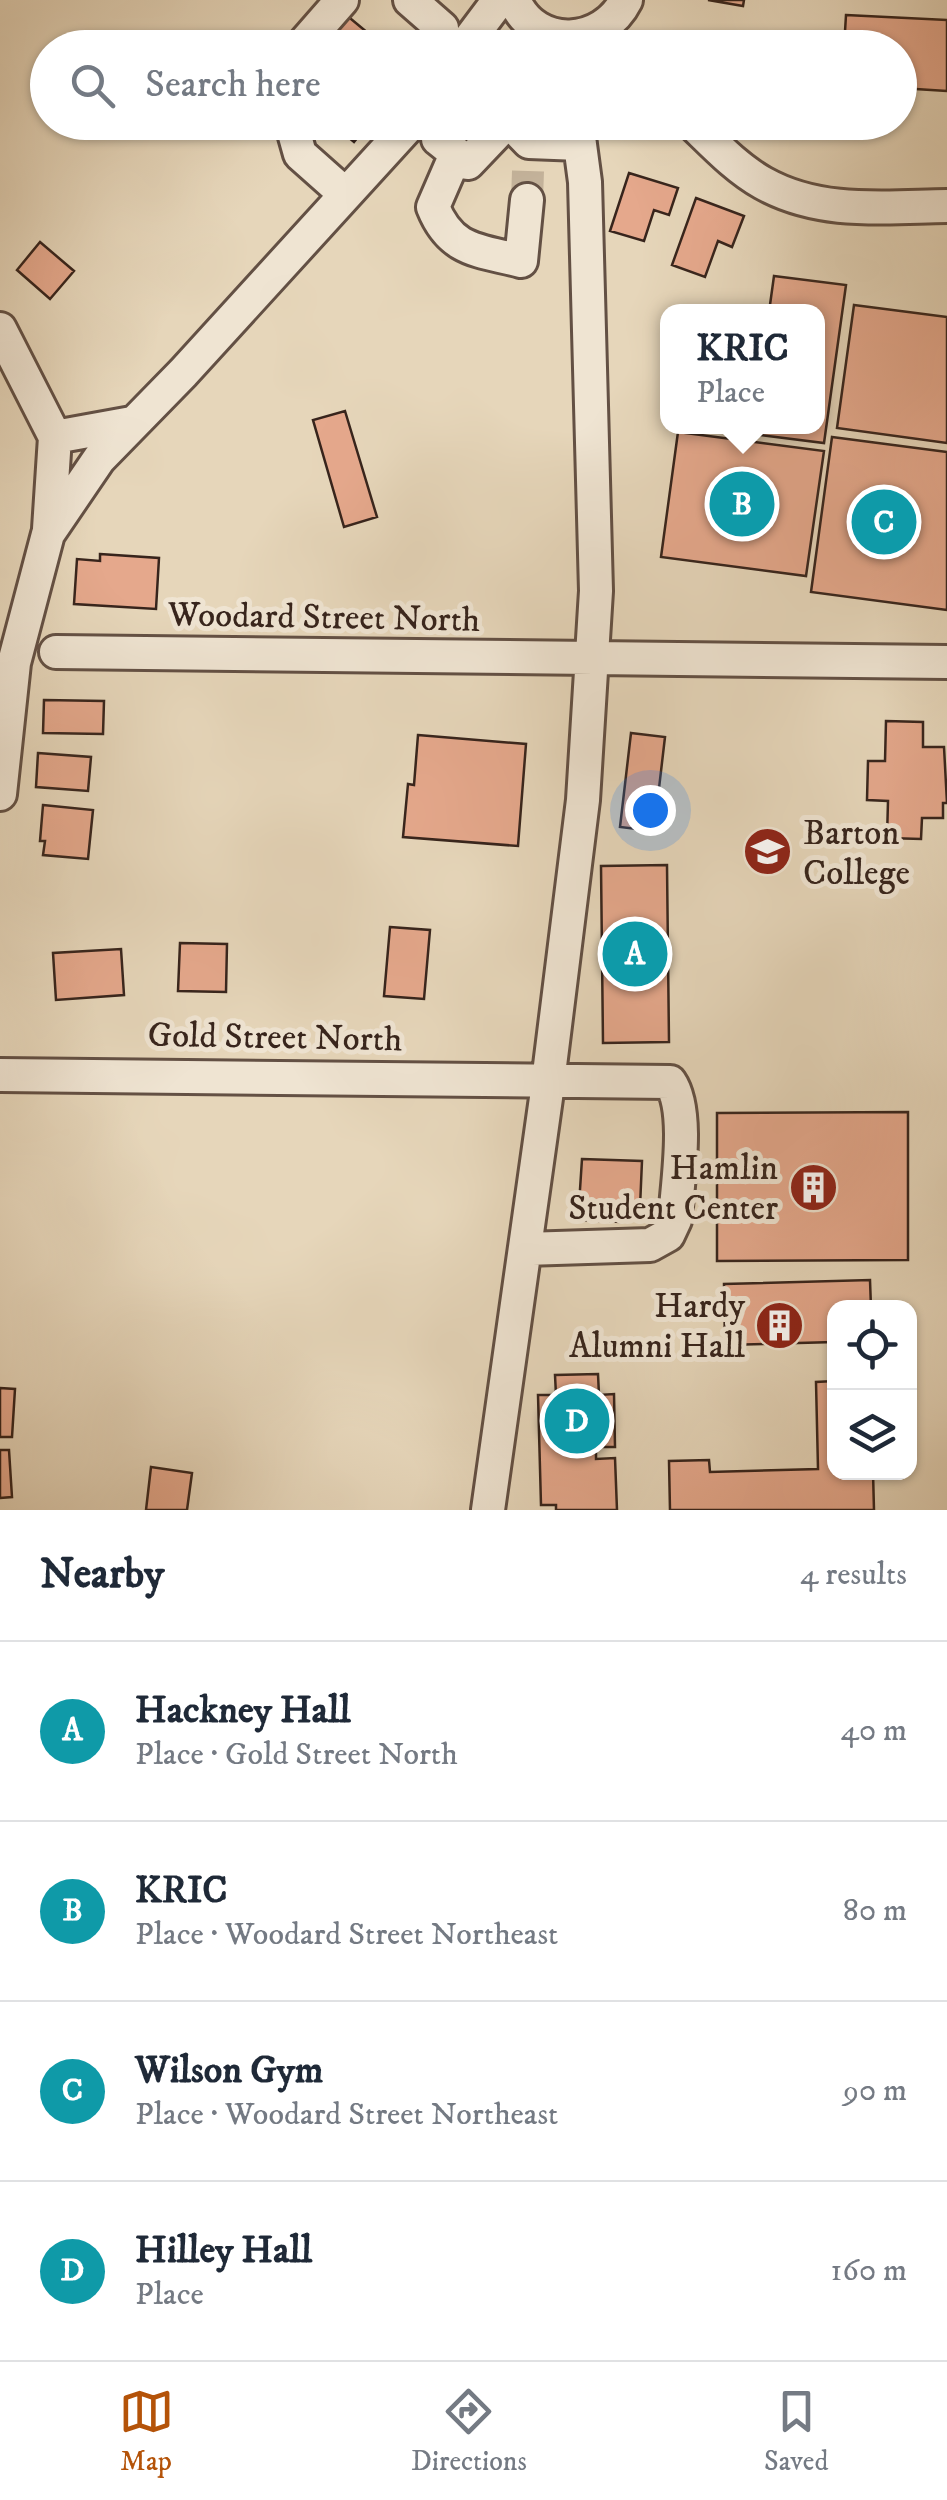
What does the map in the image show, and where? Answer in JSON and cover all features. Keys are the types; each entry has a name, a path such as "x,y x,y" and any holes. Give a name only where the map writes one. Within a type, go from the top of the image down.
{"street":[{"path":"316,30 342,0"},
{"path":"410,0 443,30"},
{"path":"462,30 499,0"},
{"path":"514,0 529,22 542,30"},
{"path":"598,30 623,7"},
{"path":"296,140 300,154 345,194"},
{"path":"48,534 98,458 182,373 345,194 424,140"},
{"path":"433,140 433,207 442,229 462,245 521,262 544,161"},
{"path":"440,140 468,163 544,161 586,198 596,591 582,800 548,1080 488,1510"},
{"path":"711,140 760,181 795,198 832,207 947,206"},
{"path":"544,161 586,198"},
{"path":"0,329 55,437 48,534 14,663 0,794"},
{"path":"55,437 132,423"},
{"name":"Woodard Street North","path":"56,652 947,662"},
{"name":"Gold Street North","path":"0,1074 670,1082 680,1110 675,1220 668,1235 650,1245 525,1249"}],"building":[{"path":"708,0 744,0 743,6"},
{"path":"339,9 364,30 322,30"},
{"path":"846,15 947,20 947,91 917,89 917,30 845,30"},
{"path":"629,173 678,188 669,215 654,210 644,241 610,231"},
{"path":"696,198 744,216 732,247 718,241 705,277 672,265"},
{"path":"40,242 74,271 50,299 17,270"},
{"path":"774,276 846,285 824,443 752,434 825,434 825,304 770,304"},
{"path":"854,305 947,317 947,443 837,428"},
{"path":"345,411 377,517 344,527 313,420"},
{"path":"678,434 824,451 806,576 661,557"},
{"path":"832,437 947,452 947,610 811,592"},
{"path":"100,554 159,558 156,609 74,604 77,559 100,561"},
{"path":"44,700 104,701 103,734 43,733"},
{"path":"886,721 923,722 923,747 944,747 947,803 943,803 943,818 922,818 921,839 887,838 888,801 867,800 868,761 885,761"},
{"path":"631,733 665,737 654,831 620,827"},
{"path":"418,735 526,744 518,846 403,837 408,784 414,785"},
{"path":"38,753 91,757 88,791 36,787"},
{"path":"43,805 93,810 88,859 43,855"},
{"path":"667,865 669,1042 603,1043 601,866"},
{"path":"390,927 430,930 424,999 384,996"},
{"path":"180,943 227,944 226,992 178,991"},
{"path":"121,949 124,995 56,1000 53,953"},
{"name":"Hamlin Student Center","path":"908,1112 908,1260 717,1261 717,1113"},
{"path":"582,1159 642,1161 640,1207 620,1206 620,1222 578,1220"},
{"name":"Hardy Alumni Hall","path":"870,1280 871,1300 827,1300 827,1342 725,1345 724,1284"},
{"path":"598,1374 599,1395 614,1394 615,1447 596,1447 596,1459 615,1458 617,1510 556,1510 556,1505 541,1505 538,1395 556,1395 555,1375"},
{"path":"827,1381 827,1480 873,1480 874,1510 670,1510 669,1461 709,1460 710,1472 818,1469 816,1382"},
{"path":"0,1388 15,1389 12,1437 0,1437"},
{"path":"0,1450 9,1450 12,1497 0,1498"},
{"path":"151,1467 192,1473 187,1510 146,1510"}],"tunnel":[{"path":"527,200 528,171"}],"place":[{"name":"KRIC","path":"742,504"},
{"name":"Wilson Gym","path":"884,522"},
{"name":"Barton College","path":"768,852"},
{"name":"Hackney Hall","path":"635,954"},
{"name":"Hamlin Student Center","path":"813,1187"},
{"name":"Hardy Alumni Hall","path":"780,1325"},
{"name":"Hilley Hall","path":"577,1421"}]}
